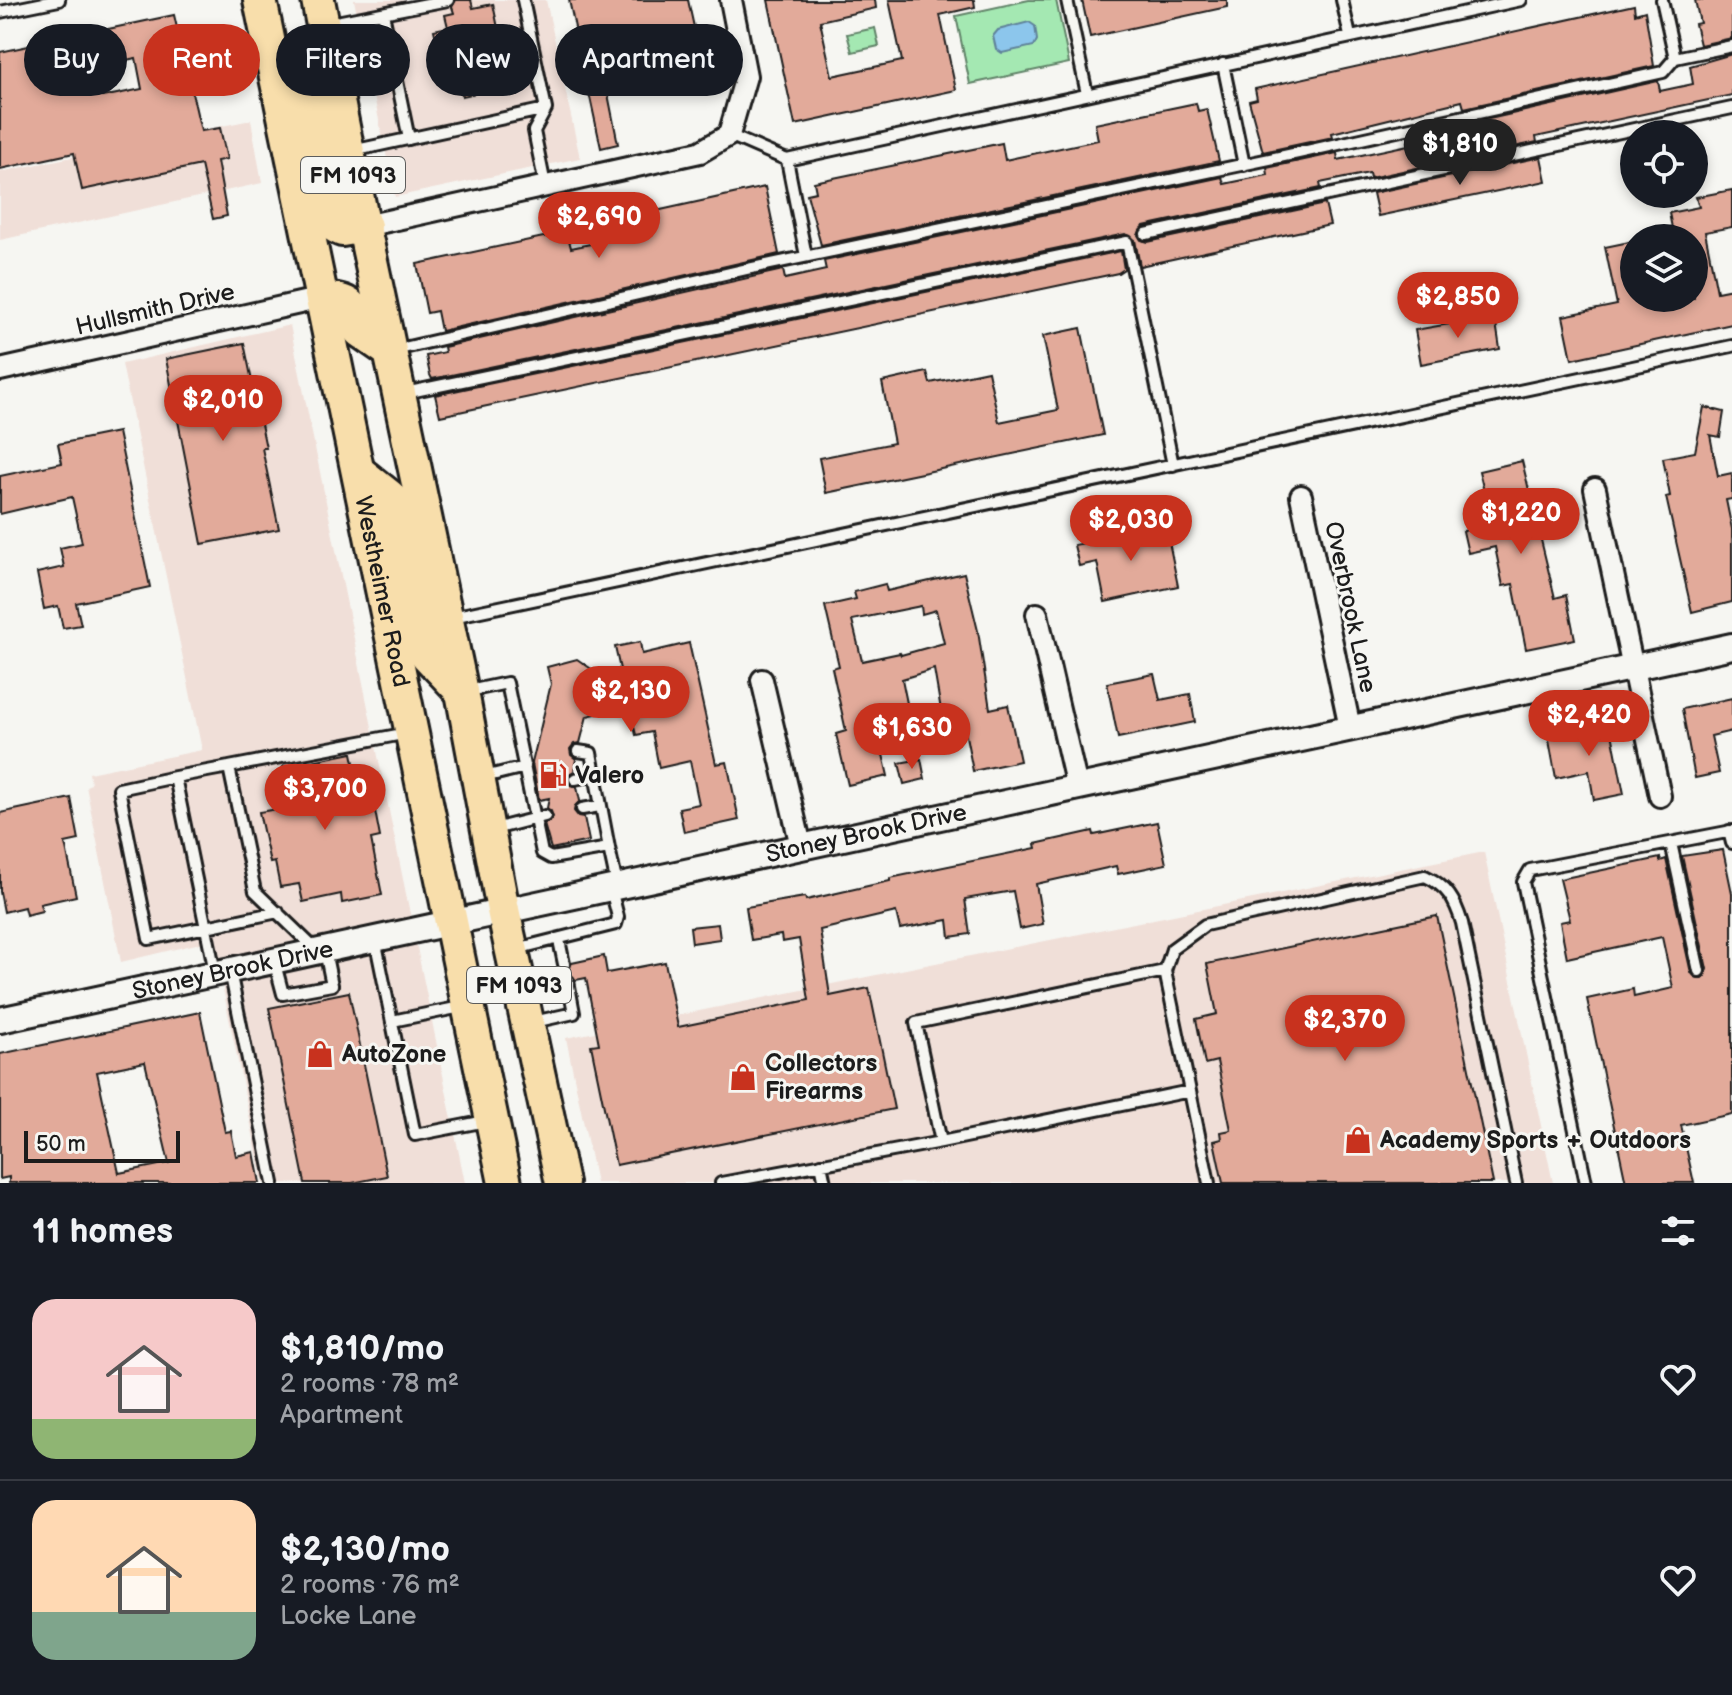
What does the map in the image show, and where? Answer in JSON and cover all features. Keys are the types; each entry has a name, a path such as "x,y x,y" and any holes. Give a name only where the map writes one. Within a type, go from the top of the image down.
{"main road":[{"name":"Westheimer Road","path":"260,0 505,1183"},
{"name":"FM 1093","path":"321,12 462,692 503,910 562,1183"},
{"path":"270,46 308,99 333,221 342,230 365,226"},
{"path":"322,298 344,301 355,310 360,331 389,351"},
{"path":"359,472 389,496 415,593 446,618"},
{"path":"387,608 414,623 424,639 427,655 462,692"}],"street":[{"path":"365,226 700,152 729,135 746,76 731,0"},
{"name":"Hullsmith Drive","path":"0,370 322,298"},
{"path":"1595,489 1660,796"},
{"name":"Overbrook Lane","path":"1301,496 1350,728"},
{"path":"1037,614 1077,787"},
{"name":"Stoney Brook Drive","path":"0,1020 1732,646"},
{"path":"762,680 801,846"}],"lane":[{"path":"0,12 59,0"},
{"path":"321,12 383,13 448,0"},
{"path":"523,0 546,109 534,131 545,185"},
{"path":"1067,0 1087,94"},
{"path":"1342,0 1350,36"},
{"path":"787,160 1521,0"},
{"path":"1662,0 1675,58"},
{"path":"383,13 409,139"},
{"path":"389,351 806,256 1244,165 1663,72 1675,58 1732,46"},
{"path":"1223,64 1244,165"},
{"path":"1146,234 1732,108"},
{"path":"348,152 546,109"},
{"path":"729,135 787,160 806,256"},
{"path":"399,394 1127,242 1173,465"},
{"path":"446,618 1732,346"},
{"path":"462,692 507,683 525,767 540,818 542,853 551,858 609,848"},
{"path":"278,912 149,939 119,789 411,732"},
{"path":"520,745 535,748"},
{"path":"512,950 616,924 618,917 609,848 591,753 578,751"},
{"path":"229,767 255,891 321,950 332,985 283,994 274,959"},
{"path":"477,778 525,767"},
{"path":"575,779 595,775"},
{"path":"175,777 205,928 222,970 273,1183"},
{"path":"582,809 600,806"},
{"path":"488,830 540,818"},
{"path":"1586,1183 1523,882 1530,870 1731,831 1732,843"},
{"path":"1671,843 1699,971"},
{"path":"1209,1183 1165,971 1172,949 1205,925 1425,876 1439,883 1454,899 1462,923 1516,1183"},
{"path":"375,938 415,1135 492,1120"},
{"path":"559,940 564,964"},
{"path":"941,1142 916,1023 1165,971"},
{"path":"527,1023 574,1013 568,981"},
{"path":"392,1021 468,1005"},
{"path":"721,1183 1190,1091"},
{"path":"821,1164 825,1183"}],"shaded area":[{"path":"354,0 546,0 555,42 555,96 567,96 580,158 395,197 374,96 410,96 410,24 359,24"},
{"path":"251,120 262,183 0,240 0,172"},
{"path":"290,325 465,1183 263,1183 213,940 121,962 86,786 91,784 89,773 202,750 122,364"},
{"path":"1484,852 1553,1183 596,1183 566,1038"}],"green space":[{"path":"1029,0 1056,0 1069,63 970,84 956,16"},
{"path":"875,28 879,46 852,52 847,34"}],"water":[{"path":"1029,22 1035,26 1037,40 1034,46 1002,53 996,49 993,36 998,30"}],"building":[{"path":"456,0 471,0 473,8 493,4 497,24 447,24 445,15 454,13 452,7"},
{"path":"569,0 688,0 693,24 574,24"},
{"path":"768,0 875,0 876,8 820,21 832,76 902,61 889,0 974,0 975,7 940,15 956,90 795,125"},
{"path":"1082,0 1227,0 1227,7 1090,37"},
{"path":"1695,0 1732,0 1732,38 1700,45 1695,24 1700,23"},
{"path":"1634,5 1635,14 1645,11 1654,66 1464,108 1462,101 1332,133 1333,137 1263,152 1249,101 1257,99 1255,89"},
{"path":"174,15 176,24 143,24 143,96 193,96 201,131 220,128 227,159 217,161 227,216 213,219 201,165 82,190 74,153 0,169 0,52 24,47 24,96 127,96 127,92 142,89 136,58 127,60 127,25"},
{"path":"1732,54 1732,95 1536,137 1537,142 1370,178 1369,173 1320,183 1321,188 1144,226 1138,235 1148,242 1325,204 1330,225 1140,266 1135,240 1125,234 432,379 430,375 426,356 445,352 444,347 783,270 785,279 826,270 824,261 1222,177 1224,184 1268,175 1267,168 1337,153 1338,160 1469,132 1467,124 1658,81 1660,91 1693,84 1690,66"},
{"path":"590,96 608,96 618,144 601,148"},
{"path":"1196,103 1198,111 1207,109 1219,161 821,245 807,194 816,192 814,182 1002,143 1005,160 1098,140 1095,124"},
{"path":"1541,157 1546,181 1378,216 1373,193"},
{"path":"765,187 779,254 441,331 437,311 427,313 417,264 567,232 571,248 619,238 615,220"},
{"path":"1732,190 1732,227 1708,231 1708,224 1671,224 1669,213 1708,208 1708,195"},
{"path":"1620,244 1620,312 1708,312 1708,247 1717,292 1732,289 1732,324 1572,359 1563,316 1617,305 1605,247"},
{"path":"1121,251 1124,269 1118,273 440,416 435,395"},
{"path":"1495,316 1500,349 1421,364 1415,330"},
{"path":"1081,328 1103,435 826,493 819,458 894,443 882,382 927,372 930,383 988,371 999,422 1058,410 1043,336"},
{"path":"244,343 279,529 202,544 166,359"},
{"path":"1704,407 1724,412 1720,437 1710,435 1718,476 1732,473 1732,499 1726,500 1732,529 1732,602 1692,612 1666,497 1670,496 1663,458 1695,452"},
{"path":"118,432 150,587 76,603 81,625 63,628 58,606 44,609 37,573 64,567 60,548 82,543 72,497 0,514 0,476 62,463 58,444"},
{"path":"1522,461 1555,598 1566,595 1575,639 1526,649 1513,584 1503,586 1495,547 1468,553 1463,531 1492,524 1479,471"},
{"path":"1166,527 1178,586 1105,602 1097,562 1079,566 1074,545"},
{"path":"964,573 978,631 990,709 1008,705 1020,761 973,771 965,731 928,740 922,714 941,710 934,669 902,679 909,713 875,720 888,776 848,785 836,734 846,731 832,668 839,666 825,606 856,599 854,592 885,584 887,591","holes":["921,606 922,614 936,610 944,643 901,655 862,661 852,620"]},
{"path":"640,642 642,654 689,643 716,764 727,762 739,820 684,832 679,808 699,804 690,761 659,768 652,732 636,735 629,706 587,716 580,743 570,749 576,759 574,771 567,780 577,787 580,801 574,811 584,817 589,841 551,849 544,824 553,817 547,808 549,798 539,800 532,763 551,684 547,667 577,659 625,692 615,647"},
{"path":"1154,674 1160,700 1190,694 1195,722 1118,738 1107,683"},
{"path":"1732,698 1732,731 1711,736 1719,773 1695,778 1682,709"},
{"path":"1610,723 1624,794 1594,800 1589,771 1556,778 1548,735"},
{"path":"352,753 360,792 371,790 380,837 371,839 382,895 342,903 341,894 303,902 299,884 280,887 275,862 270,863 259,812 290,807 283,767"},
{"path":"921,759 925,779 904,784 899,763"},
{"path":"71,798 79,840 65,843 76,896 40,904 42,911 26,915 24,907 4,912 0,892 0,813"},
{"path":"1157,822 1166,864 1118,874 1116,866 1036,884 1043,924 1020,929 1013,891 965,899 970,934 950,937 948,920 900,929 896,912 820,930 830,996 869,988 894,1109 616,1165 591,1045 599,1044 586,978 576,980 567,973 560,981 558,969 566,972 572,963 604,956 607,973 665,962 678,1027 809,1000 799,939 782,942 781,935 751,940 746,907 805,897 806,900 890,881 890,878 1036,848 1035,844 1093,831 1094,835"},
{"path":"1723,850 1732,893 1732,1114 1681,1125 1694,1183 1626,1183 1587,999 1633,989 1634,997 1673,988 1662,937 1567,958 1560,922 1570,920 1560,879 1666,859 1691,973 1700,979 1707,969 1682,856"},
{"path":"1437,916 1493,1183 1223,1183 1214,1141 1222,1139 1221,1132 1231,1130 1217,1061 1205,1064 1196,1019 1217,1014 1207,964"},
{"path":"718,924 720,939 692,943 690,927"},
{"path":"349,992 387,1176 352,1183 305,1183 269,1008"},
{"path":"200,1012 225,1132 231,1131 236,1156 254,1152 260,1183 9,1183 9,1177 0,1179 0,1054","holes":["145,1062 169,1163 119,1173 97,1072"]}],"place":[{"name":"Valero","path":"553,775"},
{"name":"AutoZone","path":"320,1054"},
{"name":"Collectors Firearms","path":"743,1077"},
{"name":"Academy Sports + Outdoors","path":"1358,1140"}]}
